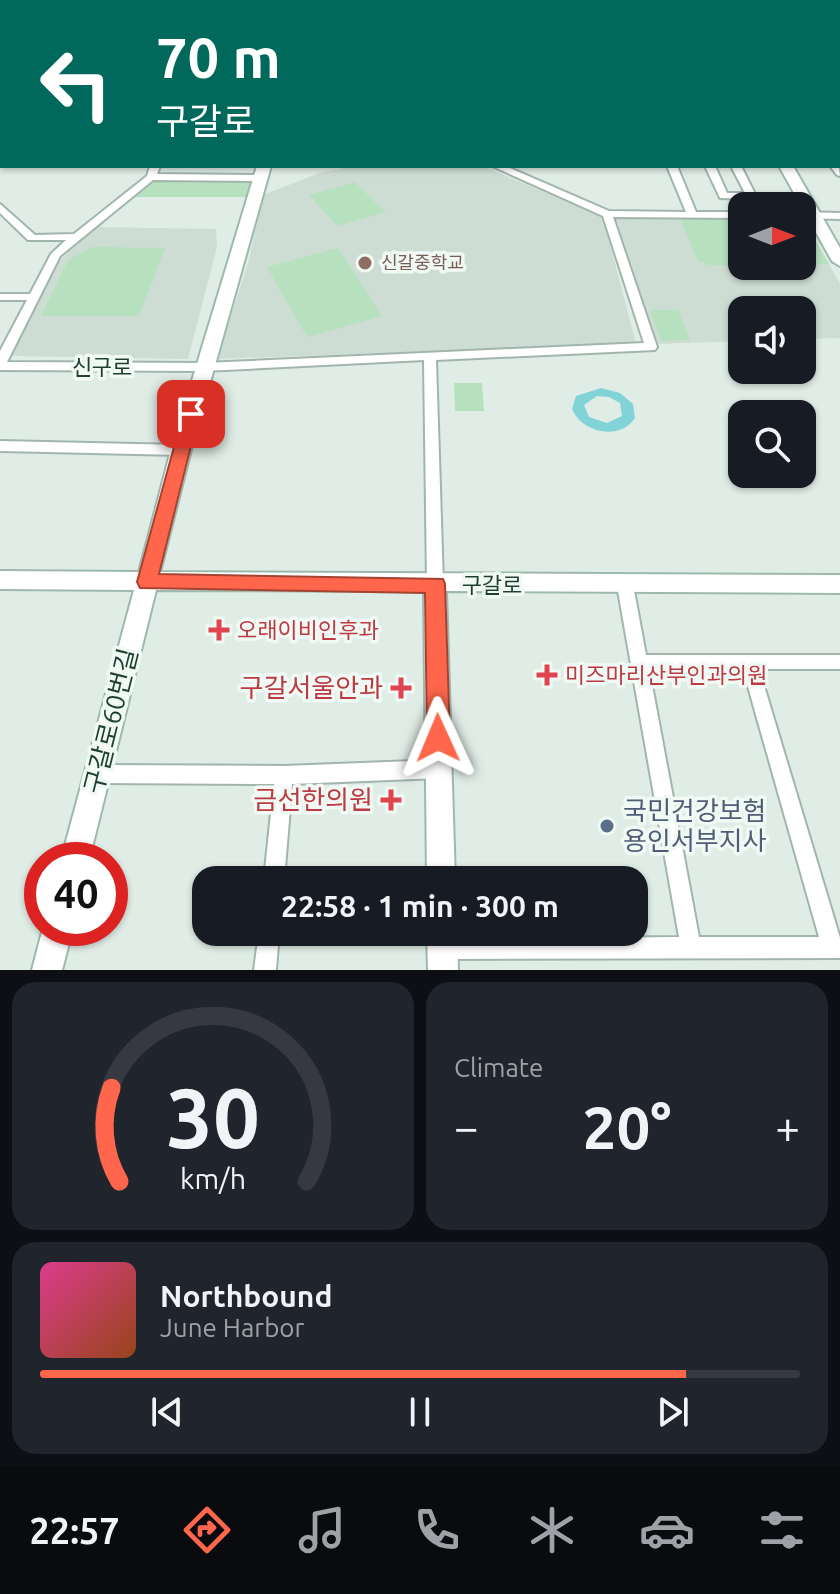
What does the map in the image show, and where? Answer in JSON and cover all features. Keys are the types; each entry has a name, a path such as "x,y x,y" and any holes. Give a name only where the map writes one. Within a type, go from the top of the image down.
{"street":[{"path":"502,168 607,214 728,215"},
{"path":"673,168 692,214"},
{"path":"711,168 723,196 751,196 737,168"},
{"path":"787,168 798,192"},
{"path":"0,364 56,254 153,172 262,172"},
{"name":"구갈로60번길","path":"80,842 181,450 262,172"},
{"path":"0,207 32,238 75,237"},
{"name":"신구로","path":"0,364 204,367 651,347 607,214"},
{"path":"816,215 840,216"},
{"path":"816,226 840,261"},
{"path":"0,297 33,297"},
{"path":"430,356 441,866"},
{"path":"0,446 181,450"},
{"name":"구갈로","path":"0,580 840,584"},
{"path":"625,585 691,947"},
{"path":"639,662 840,662"},
{"path":"442,950 836,948 749,662"},
{"path":"97,774 284,775 439,769"},
{"path":"275,866 284,775"},
{"path":"47,970 53,946"},
{"path":"265,970 268,946"}],"shaded area":[{"path":"488,168 603,217 636,344 217,359 249,260 263,195 322,172 342,169"},
{"path":"614,218 728,218 728,280 816,280 816,241 840,284 840,338 816,339 816,296 728,296 728,342 658,344"},
{"path":"96,227 216,229 217,247 188,359 11,356 58,262"}],"green space":[{"path":"254,178 249,197 133,197 153,179"},
{"path":"355,182 385,212 337,226 309,195"},
{"path":"728,218 728,266 698,261 680,219"},
{"path":"816,241 829,264 816,264"},
{"path":"92,247 165,248 139,316 41,316 68,260"},
{"path":"338,248 382,316 307,337 267,267"},
{"path":"650,310 678,310 690,340 661,341"},
{"path":"454,383 482,383 484,411 455,411"}],"water":[{"path":"601,388 620,393 633,404 635,418 620,430 611,432 592,428 584,424 572,409 576,396","holes":["597,396 609,397 620,403 622,416 607,423 589,417 584,405"]}],"place":[{"name":"신갈중학교","path":"365,263"},
{"name":"오래이비인후과","path":"219,630"},
{"name":"미즈마리산부인과의원","path":"547,675"},
{"name":"구갈서울안과","path":"401,688"},
{"name":"금선한의원","path":"391,800"},
{"name":"국민건강보험 용인서부지사","path":"607,826"}],"route":[{"path":"191,414 147,582 435,584 438,738"}]}
